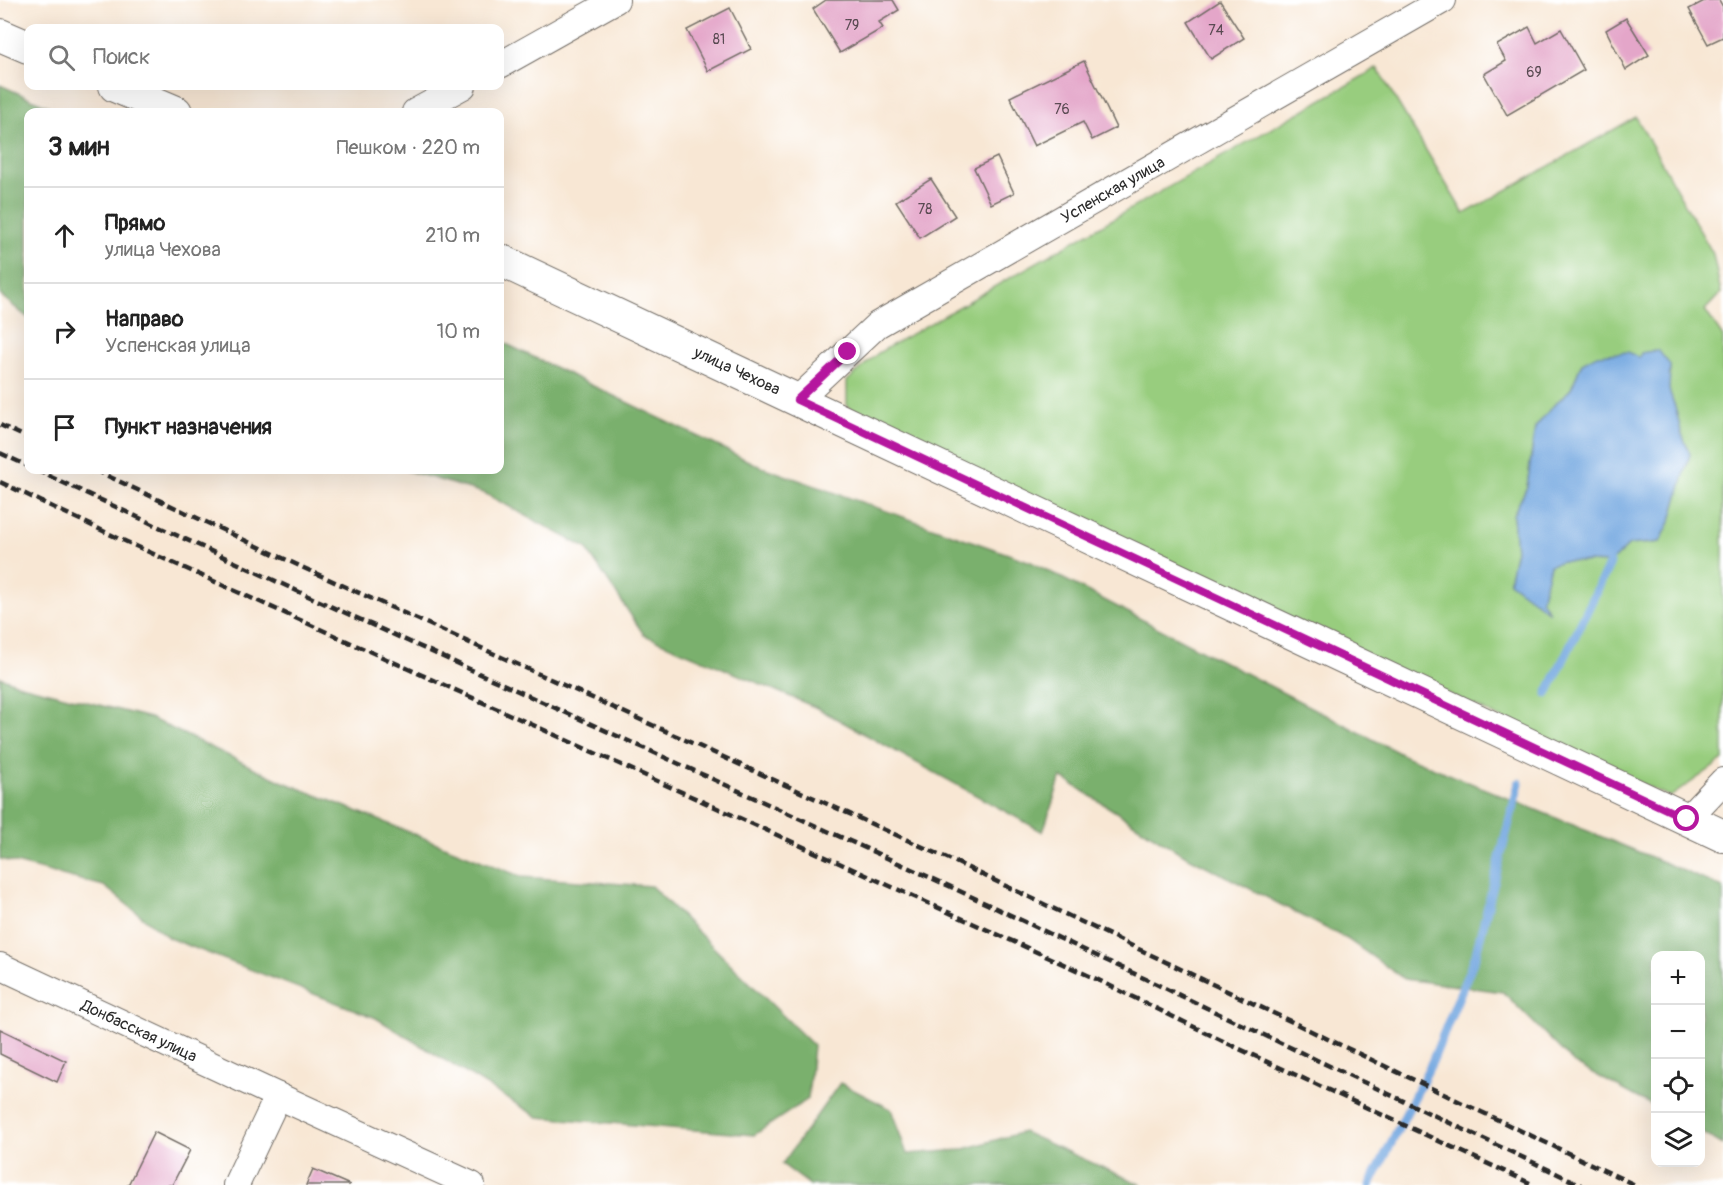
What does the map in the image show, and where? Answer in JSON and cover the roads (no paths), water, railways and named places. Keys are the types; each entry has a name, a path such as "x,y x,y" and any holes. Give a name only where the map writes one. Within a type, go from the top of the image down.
{"street":[{"path":"504,63 616,0"},
{"name":"Успенская улица","path":"797,400 877,325 1443,0"},
{"path":"0,34 24,45"},
{"path":"124,90 167,108"},
{"path":"422,108 456,90"},
{"name":"улица Чехова","path":"504,262 1723,836"},
{"path":"1687,819 1723,780"},
{"name":"Донбасская улица","path":"0,966 472,1185"},
{"path":"236,1185 278,1096"}],"water":[{"path":"1658,350 1670,365 1669,390 1690,454 1671,520 1660,542 1629,545 1610,563 1562,561 1550,565 1541,600 1549,612 1509,582 1516,550 1513,515 1527,487 1535,428 1551,408 1571,389 1582,363 1597,355 1628,352 1639,358 1641,353"}],"waterway":[{"path":"1547,694 1610,563"},
{"path":"1370,1185 1432,1062 1475,957 1519,783"}],"railway":[{"path":"0,425 24,436"},
{"path":"0,453 24,464"},
{"path":"45,474 308,596 949,886 1581,1185"},
{"path":"104,474 306,569 945,857 1635,1185"},
{"path":"0,482 118,538 1092,977 1231,1045 1534,1185"}]}
